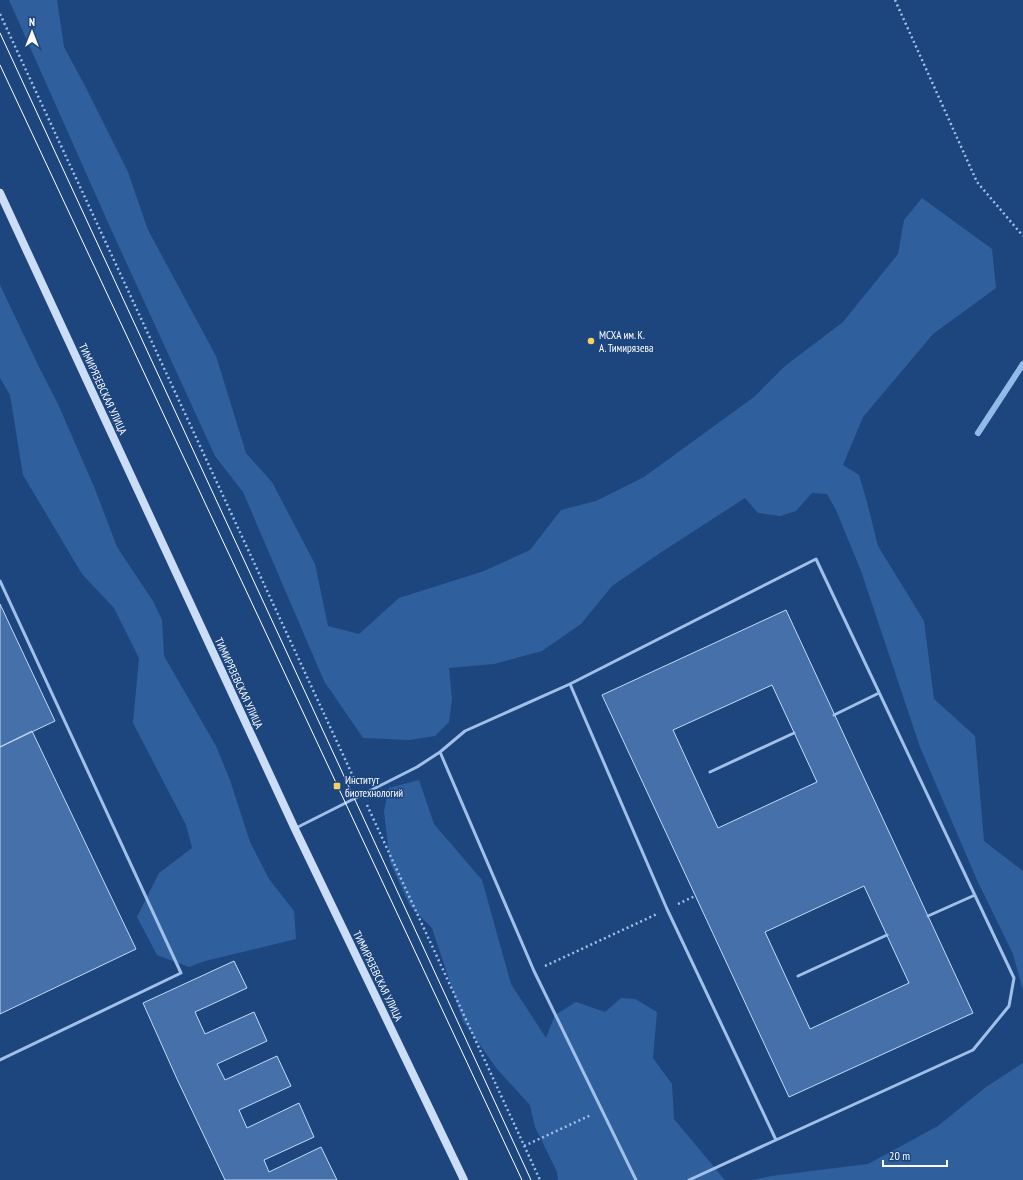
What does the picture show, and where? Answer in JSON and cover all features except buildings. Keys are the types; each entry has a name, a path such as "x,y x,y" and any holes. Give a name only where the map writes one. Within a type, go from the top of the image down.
{"main road":[{"name":"ТИМИРЯЗЕВСКАЯ УЛИЦА","path":"0,193 295,829 464,1180"}],"lane":[{"path":"295,829 417,767 440,752 465,731 570,684 816,559 1014,978 1009,1006 974,1050 689,1180"},
{"path":"0,581 181,973 0,1060"},
{"path":"570,684 667,909 776,1140"},
{"path":"834,715 879,693"},
{"path":"710,772 794,733"},
{"path":"440,752 534,971 636,1180"},
{"path":"928,916 975,895"},
{"path":"798,976 887,935"}],"path":[{"path":"896,0 977,182 1023,236"},
{"path":"0,14 540,1180"},
{"path":"534,971 696,896"},
{"path":"524,1146 602,1110"}],"shaded area":[{"path":"9,0 57,0 64,47 128,172 148,230 216,356 246,453 272,482 315,564 328,626 359,634 399,598 484,571 530,550 561,510 596,501 644,477 754,397 785,366 843,322 898,254 904,220 922,198 992,249 996,288 933,334 863,417 843,465 859,475 878,546 924,621 934,699 975,736 984,841 1023,871 1023,991 1013,954 977,880 920,747 861,571 836,510 827,494 812,493 796,511 780,516 758,513 745,498 612,586 581,624 542,651 494,664 449,668 452,699 449,722 435,736 409,740 363,738 324,681 243,492 215,456 110,227"},
{"path":"0,285 58,404 95,489 117,547 153,601 162,620 164,656 216,746 230,780 250,842 269,879 294,911 296,939 205,961 189,967 157,955 137,917 159,873 192,848 186,825 133,723 139,658 114,608 82,574 23,475 10,395 0,378"},
{"path":"419,780 434,824 482,880 511,984 546,1038 555,1015 576,1002 605,1012 621,998 635,999 657,1012 653,1058 672,1084 674,1119 725,1180 558,1180 557,1172 535,1127 530,1105 497,1069 463,1021 432,928 410,906 390,862 384,811 389,788"},
{"path":"1023,1063 1023,1180 752,1180 771,1176 868,1164 938,1126 986,1087"}],"waterway":[{"path":"978,433 1023,364"}],"tram line":[{"path":"0,33 531,1180"},
{"path":"0,65 522,1180"}],"place":[{"name":"МСХА им. К. А. Тимирязева","path":"591,341"},
{"name":"Институт биотехнологий","path":"337,786"}]}
